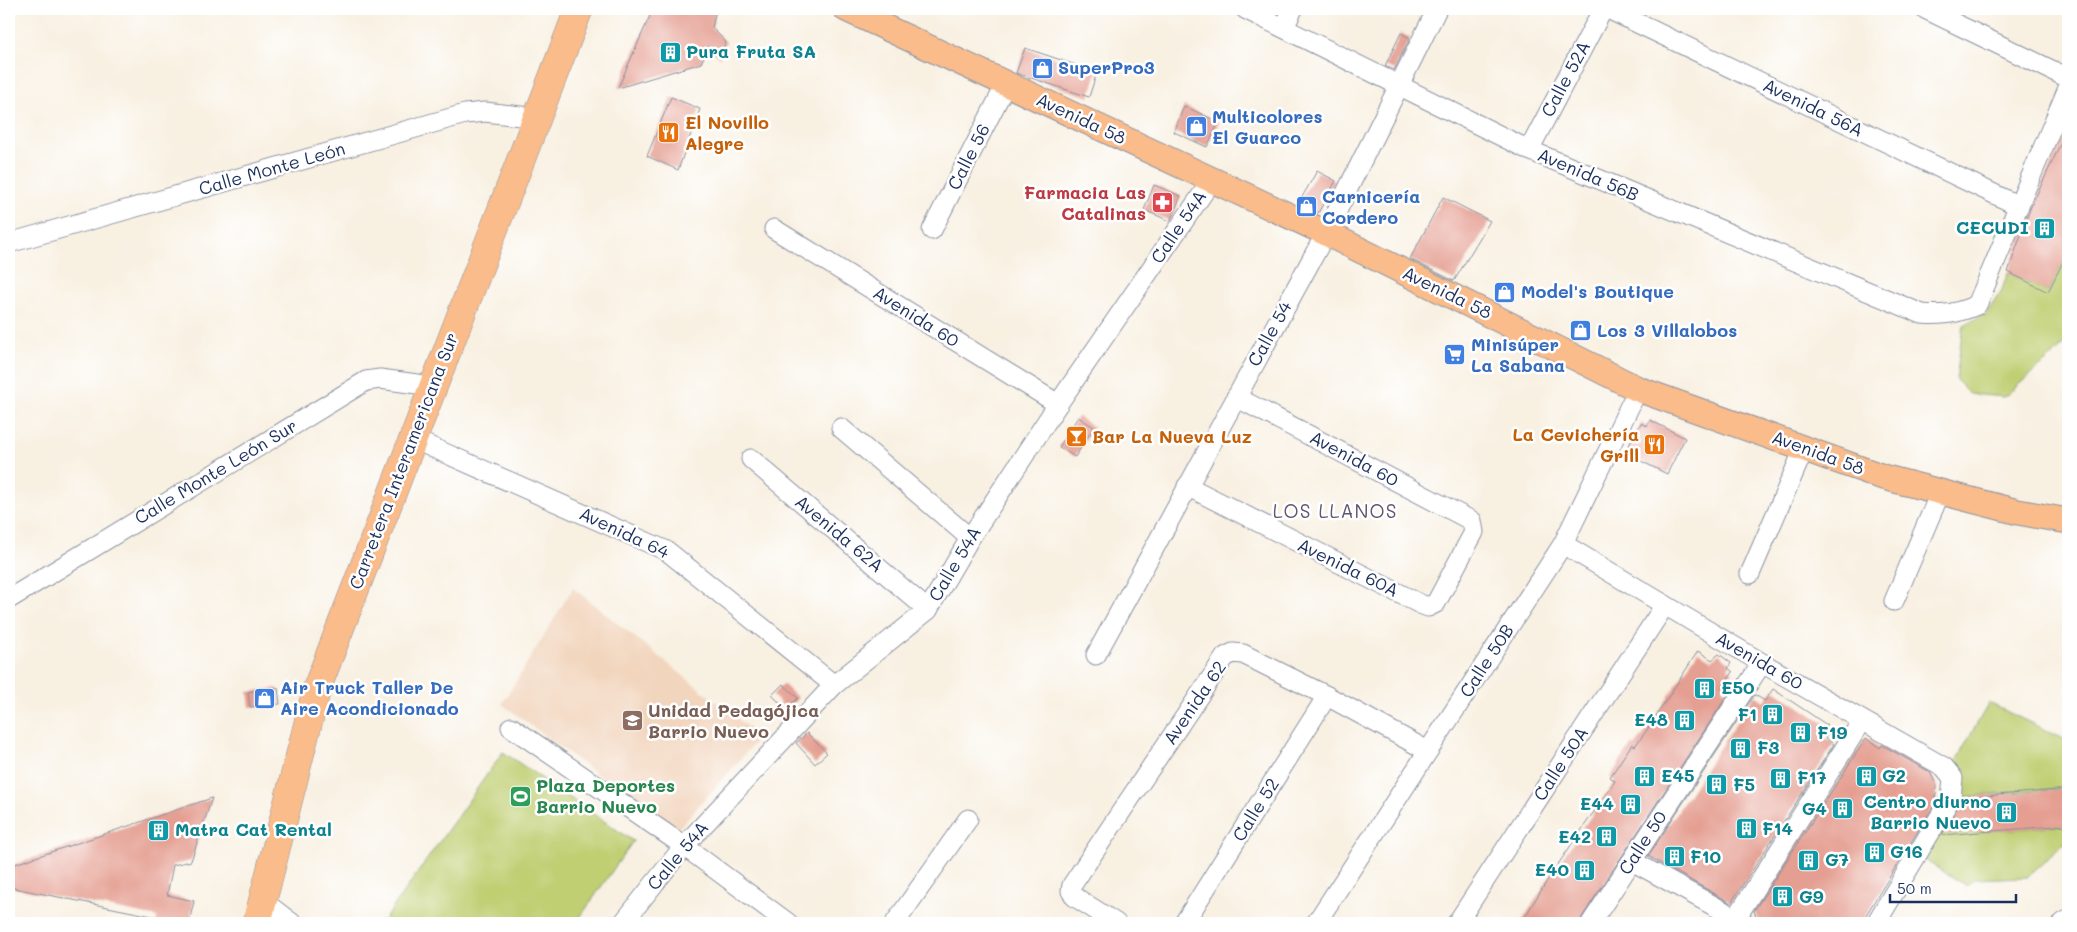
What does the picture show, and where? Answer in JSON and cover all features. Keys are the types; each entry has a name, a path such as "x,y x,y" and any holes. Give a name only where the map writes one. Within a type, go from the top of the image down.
{"highway":[{"name":"Carretera Interamericana Sur","path":"260,912 317,688 579,9"}],"main road":[{"name":"Avenida 58","path":"847,9 1326,232 1638,389 1883,477 2018,512 2068,521"}],"street":[{"name":"Avenida 56B","path":"1245,9 1529,150 1922,314 1941,315 1961,312 1977,305 2019,206"},
{"path":"1284,28 1293,9"},
{"name":"Calle 54","path":"1096,655 1326,232 1437,9"},
{"name":"Calle 52A","path":"1529,150 1603,9"},
{"name":"Avenida 56A","path":"1608,9 2019,206"},
{"path":"1925,9 2068,78"},
{"name":"Calle 56","path":"932,230 1006,84"},
{"path":"2019,206 2068,88"},
{"name":"Calle Monte León","path":"9,243 465,114 484,112 538,118"},
{"name":"Calle 54A","path":"622,923 684,846 834,685 928,610 970,538 1058,404 1212,180"},
{"name":"Avenida 60","path":"774,229 1058,404"},
{"name":"Calle Monte León Sur","path":"9,598 366,381 380,379 432,386"},
{"name":"Calle 50B","path":"1316,923 1562,544 1638,389"},
{"name":"Avenida 60","path":"1236,397 1472,521 1474,532 1436,603 1428,607"},
{"path":"841,428 970,538"},
{"name":"Avenida 64","path":"413,439 667,551 834,685"},
{"path":"1750,574 1804,450"},
{"name":"Avenida 62A","path":"751,459 928,610"},
{"name":"Avenida 60A","path":"1187,486 1311,550 1428,607"},
{"path":"1894,601 1940,493"},
{"name":"Avenida 60","path":"1562,544 1762,663 1944,767 1953,778 1950,798 1876,923"},
{"name":"Calle 50A","path":"1456,923 1665,605"},
{"name":"Avenida 62","path":"1116,923 1075,898 1071,891 1072,885 1225,657 1233,653 1243,654 1327,696 1428,751"},
{"name":"Calle 50","path":"1591,923 1762,663"},
{"name":"Calle 52","path":"1184,923 1327,696"},
{"path":"1632,860 1741,920 1862,721"},
{"path":"511,727 684,846 788,923"},
{"path":"895,923 968,819"},
{"path":"260,912 292,923"},
{"path":"2063,923 2068,920"}],"shaded area":[{"name":"Unidad Pedagójica Barrio Nuevo","path":"573,588 760,737 675,832 502,704"}],"green space":[{"path":"2068,252 2068,340 2056,353 2004,397 1970,394 1956,380 1963,325 1986,314 2002,290 2008,272 2048,292"},
{"path":"1989,703 2068,741 2068,788 1951,798 1949,773"},
{"name":"Plaza Deportes Barrio Nuevo","path":"503,752 633,841 576,923 382,923"},
{"path":"2068,825 2068,840 2027,877 1973,879 1967,886 1916,855 1931,835"}],"building":[{"name":"Pura Fruta SA","path":"653,9 716,9 712,28 726,42 720,58 708,47 701,63 618,88"},
{"path":"1401,33 1410,38 1394,70 1385,66"},
{"path":"1025,48 1097,72 1089,97 1016,73"},
{"name":"El Novillo Alegre","path":"671,97 700,109 678,170 647,156"},
{"name":"Multicolores El Guarco","path":"1184,106 1219,122 1207,147 1174,132"},
{"name":"CECUDI","path":"2068,128 2068,252 2048,292 2008,272 2030,209"},
{"path":"1317,171 1336,181 1318,213 1298,204"},
{"name":"Farmacia Las Catalinas","path":"1154,185 1181,196 1170,221 1144,210"},
{"path":"1443,197 1490,221 1454,281 1410,259"},
{"name":"Bar La Nueva Luz","path":"1078,417 1094,427 1075,457 1059,447"},
{"name":"La Cevichería Grill","path":"1650,420 1685,438 1667,474 1625,453 1641,423 1647,426"},
{"path":"1698,651 1712,660 1719,654 1731,663 1728,668 1733,672 1722,688 1729,693 1582,917 1580,923 1521,923 1550,876 1615,781 1610,777 1632,744 1635,746 1647,730"},
{"path":"783,684 798,698 787,710 772,695"},
{"name":"Air Truck Taller De Aire Acondicionado","path":"278,688 280,704 250,707 248,692"},
{"path":"1773,689 1827,725 1823,731 1827,734 1825,738 1834,744 1731,903 1648,856 1753,697 1755,695 1765,701"},
{"path":"807,733 827,753 815,764 796,743"},
{"path":"1866,738 1880,748 1882,745 1930,772 1937,786 1935,800 1937,800 1861,923 1759,923 1754,911"},
{"name":"Centro diurno Barrio Nuevo","path":"2068,789 2068,825 1942,835 1962,798"},
{"name":"Matra Cat Rental","path":"212,798 191,861 173,865 167,895 194,901 189,923 156,923 157,917 9,887 9,866"}],"place":[{"name":"Pura Fruta SA","path":"670,52"},
{"name":"SuperPro3","path":"1042,68"},
{"name":"Multicolores El Guarco","path":"1196,127"},
{"name":"El Novillo Alegre","path":"669,133"},
{"name":"Farmacia Las Catalinas","path":"1162,203"},
{"name":"Carnicería Cordero","path":"1306,207"},
{"name":"CECUDI","path":"2045,228"},
{"name":"Model's Boutique","path":"1505,292"},
{"name":"Los 3 Villalobos","path":"1581,331"},
{"name":"Minisúper La Sabana","path":"1455,355"},
{"name":"Bar La Nueva Luz","path":"1076,437"},
{"name":"La Cevichería Grill","path":"1655,445"},
{"name":"E50","path":"1705,688"},
{"name":"Air Truck Taller De Aire Acondicionado","path":"264,698"},
{"name":"F1","path":"1773,715"},
{"name":"E48","path":"1684,720"},
{"name":"Unidad Pedagójica Barrio Nuevo","path":"632,721"},
{"name":"F19","path":"1801,733"},
{"name":"F3","path":"1741,748"},
{"name":"E45","path":"1645,776"},
{"name":"G2","path":"1866,776"},
{"name":"F17","path":"1781,778"},
{"name":"F5","path":"1717,785"},
{"name":"Plaza Deportes Barrio Nuevo","path":"520,796"},
{"name":"E44","path":"1630,804"},
{"name":"G4","path":"1843,809"},
{"name":"Centro diurno Barrio Nuevo","path":"2007,812"},
{"name":"F14","path":"1746,829"},
{"name":"Matra Cat Rental","path":"159,830"},
{"name":"E42","path":"1607,837"},
{"name":"G16","path":"1874,852"},
{"name":"F10","path":"1674,857"},
{"name":"G7","path":"1809,860"},
{"name":"E40","path":"1585,870"},
{"name":"G9","path":"1783,897"}],"district":[{"name":"LOS LLANOS","path":"1335,511"}]}
